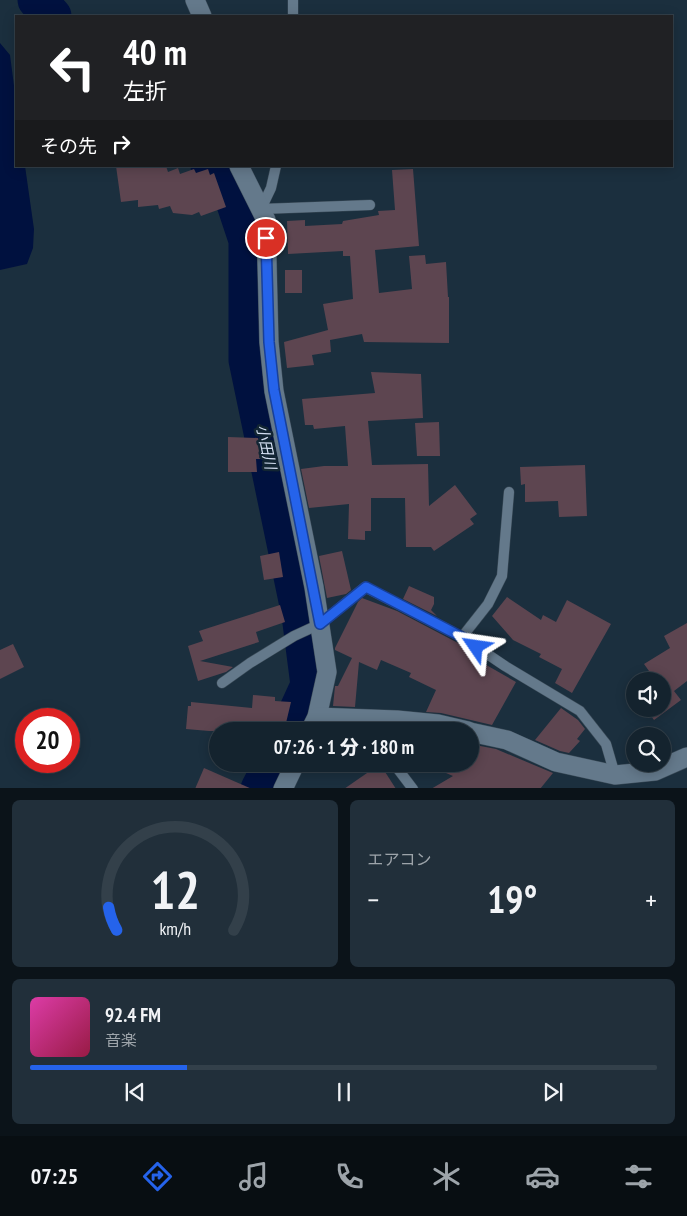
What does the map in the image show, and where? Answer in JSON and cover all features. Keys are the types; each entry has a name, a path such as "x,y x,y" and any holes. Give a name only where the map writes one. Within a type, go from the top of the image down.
{"street":[{"path":"195,0 202,15"},
{"path":"240,167 266,220 269,342 274,390 327,672 314,722"},
{"path":"385,722 397,720 418,722"},
{"path":"479,733 507,740 556,762 615,775 655,771 687,757"},
{"path":"283,788 291,772"}],"lane":[{"path":"293,0 293,15"},
{"path":"276,167 271,188 261,209 370,205"},
{"path":"462,637 488,604 502,576 509,492"},
{"path":"222,683 294,636 318,625 366,587 462,637 505,666 580,711 606,744 615,775"},
{"path":"400,772 413,788"}],"water":[{"path":"0,43 10,55 15,93 15,167 25,167 34,229 33,248 27,264 0,270"}],"building":[{"path":"116,167 166,167 168,172 178,168 180,174 194,169 196,173 208,169 210,175 214,173 226,207 201,216 199,212 192,215 173,213 170,206 159,209 158,205 138,207 138,200 121,202"},
{"path":"413,169 419,246 375,250 379,293 412,289 409,256 425,255 426,264 446,262 449,297 449,343 364,342 362,334 330,340 331,352 312,355 314,365 287,368 284,342 328,330 323,304 353,299 350,256 343,256 343,251 288,254 287,221 305,220 305,226 342,224 343,221 379,215 378,211 395,210 392,170"},
{"path":"285,270 302,270 302,293 285,293"},
{"path":"371,372 421,374 423,418 368,421 372,465 428,464 429,506 455,485 477,514 470,519 474,524 434,551 431,547 406,547 405,498 371,498 371,531 365,531 365,540 348,539 349,504 309,508 301,469 324,466 348,466 345,426 314,429 313,425 305,425 302,399 375,393"},
{"path":"439,422 440,456 417,456 415,423"},
{"path":"228,437 258,438 264,459 256,459 257,472 228,472"},
{"path":"585,465 587,516 559,517 558,501 525,502 525,484 521,485 520,467"},
{"path":"342,551 351,590 346,594 327,598 319,556"},
{"path":"279,552 283,577 264,580 260,556"},
{"path":"409,586 434,597 434,604 431,610 437,616 403,599"},
{"path":"507,597 541,620 543,615 556,622 567,600 611,624 572,693 555,683 562,669 539,657 541,654 513,640 492,616"},
{"path":"362,598 397,611 458,643 472,660 474,658 516,682 492,725 441,713 426,712 436,690 409,677 411,673 381,660 377,670 359,662 355,707 333,706 335,686 338,686 352,658 335,650 335,648 358,602"},
{"path":"280,605 285,622 256,632 259,642 200,661 233,667 226,672 198,681 188,646 203,641 199,631"},
{"path":"687,623 687,681 674,691 681,700 671,707 671,672 648,672 649,671 644,664 670,648 664,636"},
{"path":"13,644 24,667 0,679 0,650"},
{"path":"253,695 275,697 275,701 291,702 286,722 209,722 209,731 186,729 188,706 191,706 191,702 252,708"},
{"path":"561,708 578,720 585,729 577,739 580,741 569,753 535,740"},
{"path":"479,746 496,749 553,773 541,788 433,788 453,776 444,772 479,772"},
{"path":"204,768 209,772 213,772 250,788 195,788"},
{"path":"368,772 385,772 395,788 345,788"}],"waterway":[{"name":"小田川","path":"37,0 51,15"},
{"name":"小田川","path":"211,167 232,192 248,240 248,360 301,615 310,685 293,722"},
{"name":"小田川","path":"261,788 269,772"}],"route":[{"path":"266,238 269,342 274,390 320,624 366,587 462,637 476,647"}]}
